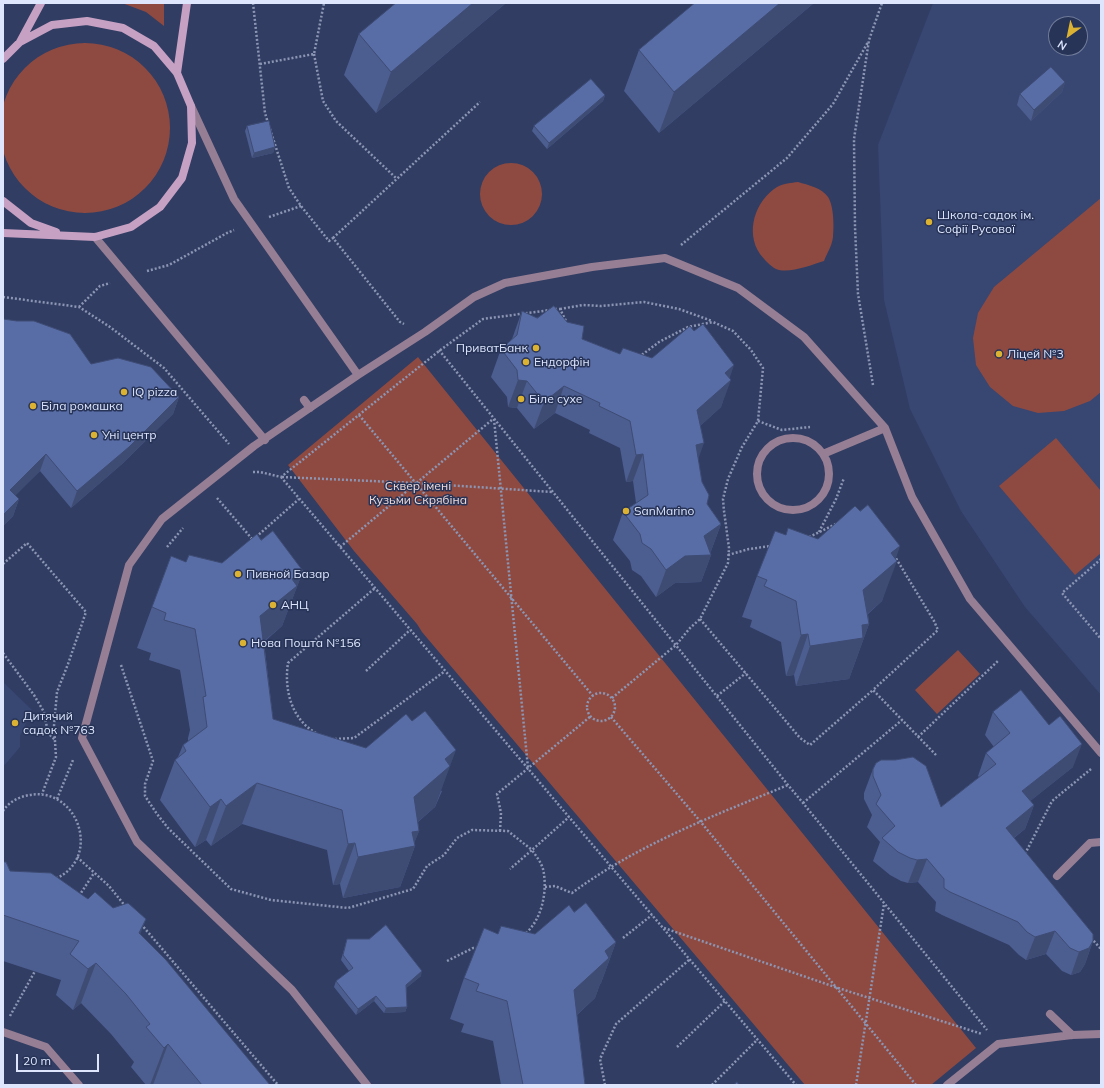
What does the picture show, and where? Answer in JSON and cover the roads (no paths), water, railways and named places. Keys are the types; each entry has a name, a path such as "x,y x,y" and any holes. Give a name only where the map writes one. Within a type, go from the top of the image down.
{"street":[{"path":"3,59 20,42 41,3"},
{"path":"177,73 187,3"},
{"path":"3,233 96,237 130,227 160,206 182,178 192,143 191,106 177,73 154,46 123,28 87,20 52,25 20,42"},
{"path":"3,200 31,223 64,235"}],"lane":[{"path":"191,106 234,199 358,375"},
{"path":"96,237 265,440"},
{"path":"367,1085 292,990 137,842 82,738 129,565 162,519 241,457 358,375 425,332 474,297 505,283 592,267 664,258 738,288 804,337 885,428 912,497 970,599 1101,753"},
{"path":"304,400 310,408"},
{"path":"822,454 885,428"},
{"path":"786,439 803,439 814,445 822,454 826,460 829,472 828,485 817,502 806,508 789,510 777,507 764,496 759,485 757,472 760,460 767,449 775,443 786,439"},
{"path":"1057,876 1090,843 1101,842"},
{"path":"1050,1014 1072,1035"},
{"path":"3,1032 46,1047 79,1085"},
{"path":"947,1085 998,1044 1072,1035 1101,1034"}],"place":[{"name":"Школа-садок ім. Софії Русової","path":"929,222"},
{"name":"ПриватБанк","path":"536,348"},
{"name":"Ліцей №3","path":"999,354"},
{"name":"Ендорфін","path":"526,362"},
{"name":"IQ pizza","path":"124,392"},
{"name":"Біле сухе","path":"521,399"},
{"name":"Біла ромашка","path":"33,406"},
{"name":"Уні центр","path":"94,435"},
{"name":"SanMarino","path":"626,511"},
{"name":"Пивной Базар","path":"238,574"},
{"name":"АНЦ","path":"273,605"},
{"name":"Нова Пошта №156","path":"243,643"},
{"name":"Дитячий садок №763","path":"15,723"}],"park label":[{"name":"Сквер імені Кузьми Скрябіна","path":"418,493"}]}
